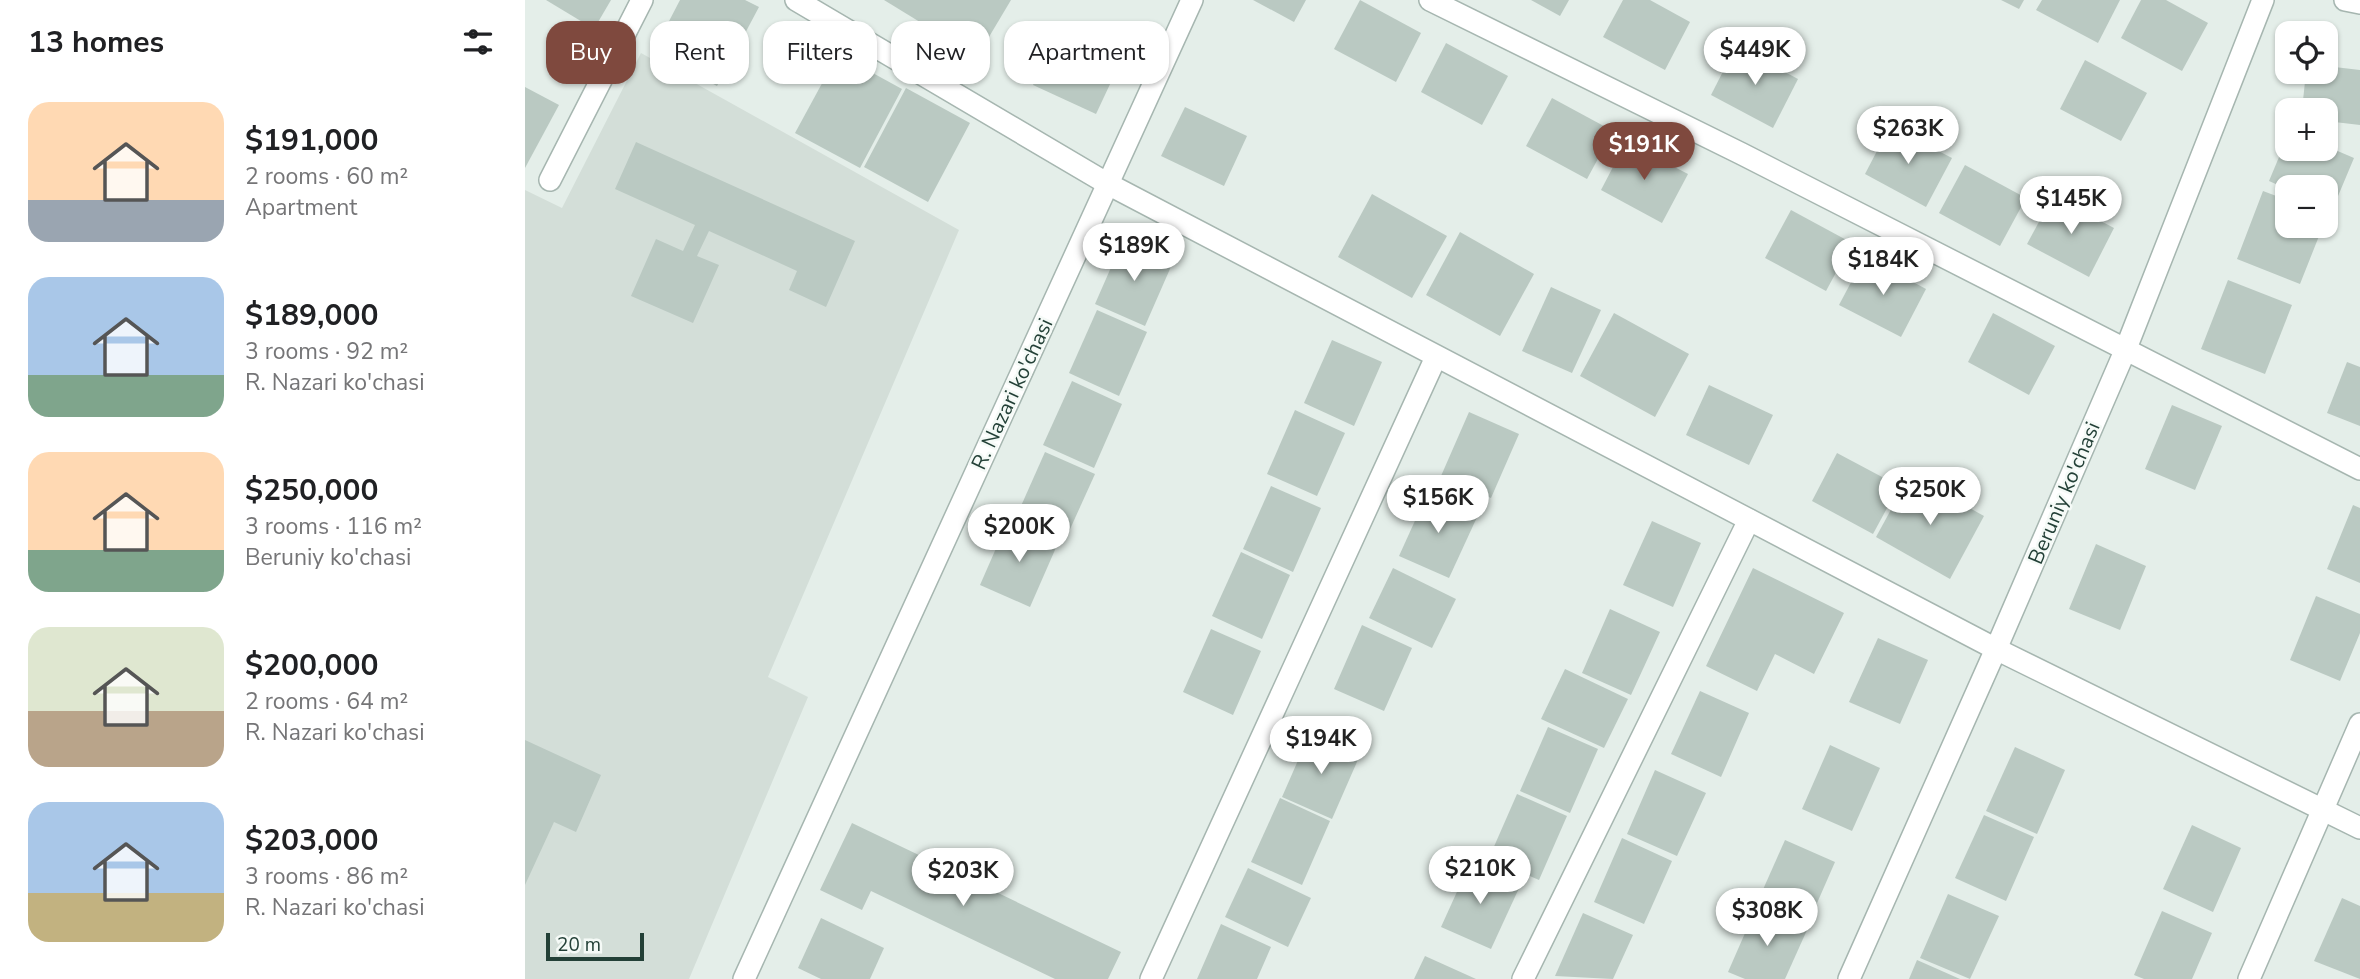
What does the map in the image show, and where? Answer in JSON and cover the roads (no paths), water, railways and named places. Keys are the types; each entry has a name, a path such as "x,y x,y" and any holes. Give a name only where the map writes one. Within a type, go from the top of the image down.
{"street":[{"path":"550,180 642,0"},
{"path":"796,0 1108,184 1996,649 2360,828"},
{"name":"R. Nazari ko'chasi","path":"744,979 1192,0"},
{"path":"1430,0 1742,154 2360,469"},
{"name":"Beruniy ko'chasi","path":"1849,979 2125,351 2263,0"},
{"path":"2344,0 2360,3"},
{"path":"1151,979 1436,357"},
{"path":"1523,979 1749,520"},
{"path":"2249,979 2360,723"}]}
